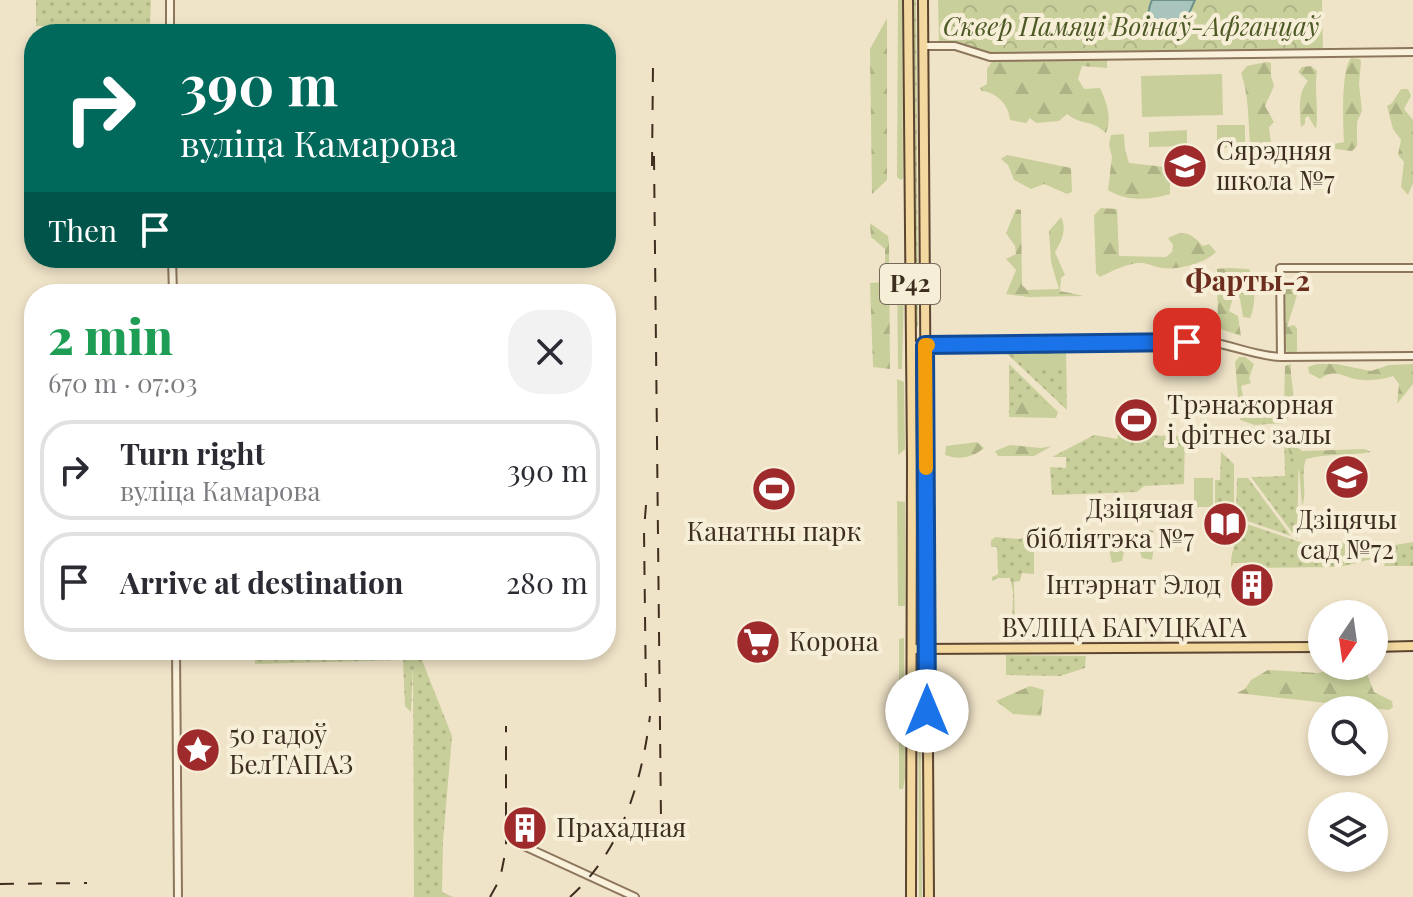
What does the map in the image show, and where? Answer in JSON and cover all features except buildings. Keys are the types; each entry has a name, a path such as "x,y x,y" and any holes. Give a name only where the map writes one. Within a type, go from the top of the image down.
{"main road":[{"name":"Р42","path":"908,0 911,897"},
{"name":"Р42","path":"923,0 929,897"},
{"path":"1388,647 1413,646"},
{"name":"ВУЛІЦА БАГУЦКАГА","path":"912,649 1308,647"}],"street":[{"path":"170,0 170,24"},
{"path":"925,46 955,46 990,57 1413,52"},
{"path":"1281,357 1280,268 1413,268"},
{"path":"911,345 1210,342 1233,345 1260,356 1412,356"},
{"path":"176,660 178,897"},
{"path":"526,847 635,897"}],"green space":[{"path":"36,0 151,0 150,24 36,24"},
{"path":"898,0 902,0 901,180 897,177"},
{"path":"912,0 916,0 918,326 914,327"},
{"name":"Сквер Памяці Воінаў-Афганцаў","path":"938,0 1322,0 1323,51 993,54 958,42 939,42"},
{"path":"887,18 887,180 872,194 870,49"},
{"path":"994,58 1107,60 1107,68 1082,66 1078,79 1084,89 1100,88 1108,110 1106,133 1067,114 1059,121 1036,123 1030,118 1026,123 1010,120 1001,100 980,88 987,84 987,69"},
{"path":"1351,58 1360,59 1361,62 1359,84 1362,111 1357,122 1357,146 1352,151 1318,147 1344,142 1344,85"},
{"path":"1271,63 1274,86 1265,106 1274,122 1269,127 1271,144 1264,148 1250,143 1247,99 1241,73 1247,66"},
{"path":"1311,66 1317,71 1316,129 1308,116 1301,127 1301,97 1308,81 1298,72 1302,67"},
{"path":"1222,74 1223,115 1142,117 1141,76"},
{"path":"1401,89 1408,89 1411,96 1404,109 1413,120 1413,183 1408,195 1401,187 1404,162 1398,155 1401,140 1393,129 1387,106"},
{"path":"1217,125 1245,125 1245,147 1217,148"},
{"path":"1187,130 1187,146 1149,147 1149,132"},
{"path":"1124,134 1129,163 1165,167 1170,176 1170,194 1138,199 1108,190 1111,135"},
{"path":"1007,155 1071,168 1072,192 1067,194 1044,184 1031,189 1014,180 1008,165 1001,159"},
{"path":"1101,208 1117,209 1119,256 1166,257 1172,252 1173,245 1168,238 1183,233 1191,235 1203,246 1209,244 1216,252 1205,260 1183,267 1162,268 1138,263 1100,277 1096,273 1094,215"},
{"path":"1016,209 1021,210 1022,285 1027,290 1059,289 1051,262 1049,231 1061,217 1063,235 1055,252 1065,275 1061,278 1060,291 1084,296 1028,297 1006,294 1016,270 1006,259 1016,254 1015,246 1006,233"},
{"path":"870,223 888,236 889,243 890,369 873,367 870,283 885,282 885,249 871,237"},
{"path":"1217,269 1249,269 1253,280 1254,300 1250,318 1243,317 1240,298 1233,298 1229,311 1238,316 1241,336 1218,328"},
{"path":"897,273 900,273 904,290 902,369 898,369"},
{"path":"1286,280 1298,292 1287,327 1294,325 1297,328 1297,351 1290,356 1282,344"},
{"path":"1066,349 1067,410 1006,353 1006,350"},
{"path":"1015,353 1065,353 1063,365 1043,367 1024,362"},
{"path":"919,355 921,632 917,632"},
{"path":"1239,357 1245,357 1254,364 1249,378 1251,383 1241,386 1247,402 1245,410 1262,415 1280,414 1284,405 1285,366 1291,364 1294,402 1284,423 1255,425 1240,420 1235,362"},
{"path":"1009,364 1058,412 1056,418 1009,417"},
{"path":"1336,364 1371,371 1389,365 1413,364 1413,384 1397,404 1399,384 1393,376 1367,380 1332,374 1320,379 1309,373 1308,367"},
{"path":"897,379 904,382 905,449 898,455"},
{"path":"1040,400 1057,412 1054,416 1013,417 1008,412 1017,401"},
{"path":"1094,435 1117,439 1118,435 1185,436 1184,484 1144,486 1137,492 1052,495 1050,467 1066,468 1066,457 1052,457"},
{"path":"1284,436 1296,436 1299,447 1297,539 1251,477 1285,476"},
{"path":"1291,436 1302,451 1365,449 1371,452 1306,459 1302,506 1299,469 1289,452 1288,438"},
{"path":"977,442 984,448 975,454 961,458 945,455 946,446"},
{"path":"1010,445 1052,446 1034,456 998,456 995,451"},
{"path":"1221,452 1234,464 1234,513 1215,507 1215,480 1220,480"},
{"path":"1194,478 1213,478 1213,507 1194,507"},
{"path":"1237,478 1248,478 1291,536 1241,519 1236,514"},
{"path":"897,501 905,502 905,606 898,606"},
{"path":"1241,522 1300,542 1359,543 1372,555 1360,542 1395,545 1413,542 1413,566 1384,566 1386,560 1379,559 1336,567 1355,545 1334,567 1251,568 1251,563 1234,563 1231,567"},
{"path":"1154,531 1147,537 1154,546 1152,560 1142,558 1139,549 1125,547 1122,561 1112,563 1107,541"},
{"path":"1034,535 1034,574 1022,573 1020,581 1014,582 1015,632 1041,634 1012,635 1013,592 1010,578 992,581 992,577 998,574 997,547 991,547 991,541 995,537 1019,539"},
{"path":"904,638 905,778 903,789 899,789 899,639"},
{"path":"1006,655 1086,656 1085,668 1060,676 1006,675"},
{"path":"255,660 403,660 255,664"},
{"path":"403,660 422,660 452,736 442,892 453,897 414,897 413,666 411,712 405,706"},
{"path":"920,660 922,897 919,897"},
{"path":"1268,670 1308,672 1308,680 1369,680 1374,692 1382,696 1308,696 1308,701 1237,693"},
{"path":"1030,686 1044,690 1041,716 1013,714 996,701"}],"water":[{"path":"1152,0 1195,0 1182,24 1170,34 1163,33 1151,23 1149,13"}],"railway":[{"path":"652,166 653,66"},
{"path":"654,156 661,821"},
{"path":"646,505 646,697"},
{"path":"570,897 588,879 616,837 635,790 650,716"},
{"path":"490,897 500,879 506,849 506,726"},
{"path":"0,884 87,883"}],"slow traffic":[{"path":"926,468 925,345 928,345"}],"place":[{"name":"Сярэдняя школа №7","path":"1185,166"},
{"name":"Трэнажорная і фітнес залы","path":"1136,420"},
{"name":"Дзіцячы сад №72","path":"1347,477"},
{"name":"Канатны парк","path":"774,489"},
{"name":"Дзіцячая бібліятэка №7","path":"1225,524"},
{"name":"Інтэрнат Элод","path":"1252,585"},
{"name":"Корона","path":"758,642"},
{"name":"50 гадоў БелТАПАЗ","path":"198,750"},
{"name":"Прахадная","path":"525,828"}],"district":[{"name":"Фарты-2","path":"1248,281"}],"route":[{"path":"927,711 925,345 1187,342"}]}
